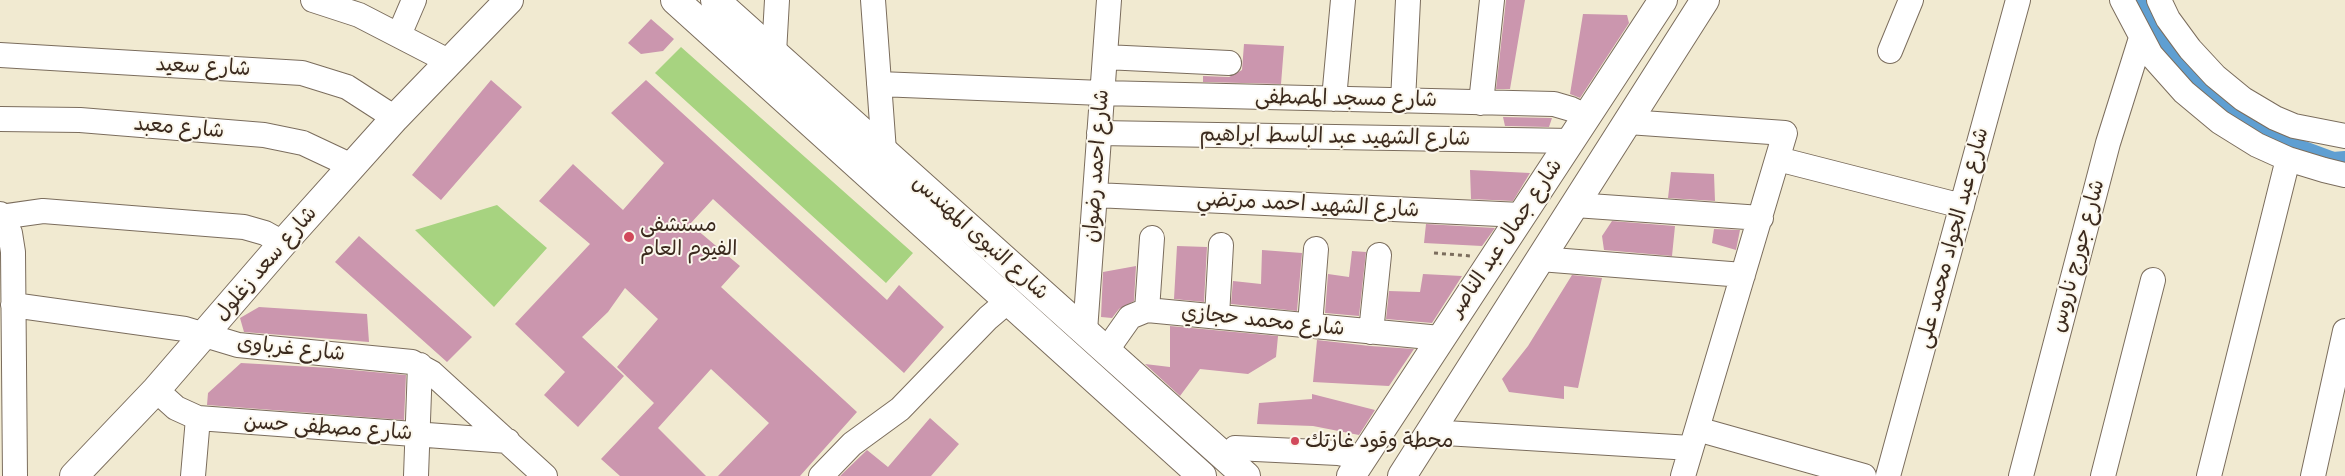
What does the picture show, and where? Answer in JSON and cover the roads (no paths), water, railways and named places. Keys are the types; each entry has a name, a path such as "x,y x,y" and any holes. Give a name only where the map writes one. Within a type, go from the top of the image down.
{"main road":[{"name":"شارع سعد زغلول","path":"455,57 467,22 486,0"},
{"name":"شارع سعد زغلول","path":"74,476 156,390 283,243 395,118 509,0"},
{"name":"شارع النبوى المهندس","path":"675,0 1202,476"},
{"name":"شارع النبوى المهندس","path":"715,0 1246,476"},
{"name":"شارع جمال عبد الناصر","path":"1358,467 1492,257 1588,117 1663,0"},
{"name":"شارع جمال عبد الناصر","path":"1402,476 1706,0"},
{"path":"722,42 741,23"},
{"path":"749,67 771,50"},
{"path":"1008,301 1030,283"}],"street":[{"path":"312,0 359,16 399,35 455,57"},
{"path":"399,35 414,0"},
{"path":"771,50 776,0"},
{"path":"873,0 884,151"},
{"name":"شارع احمد رضوان","path":"1085,331 1109,0"},
{"path":"1334,99 1343,0"},
{"path":"1403,101 1408,0"},
{"path":"1481,103 1492,0"},
{"path":"1890,51 1911,0"},
{"name":"شارع عبد الجواد محمد على","path":"1888,476 2018,0"},
{"path":"2122,0 2151,55 2184,92 2220,122 2257,145 2288,159 2345,174"},
{"path":"2159,0 2168,19 2190,49 2215,76 2243,99 2275,118 2294,126 2345,136"},
{"name":"شارع جورج ناروس","path":"2021,476 2108,144 2141,38"},
{"name":"شارع سعيد","path":"0,55 302,73 347,87 395,118"},
{"path":"1104,57 1229,63"},
{"name":"شارع مسجد المصطفى","path":"879,84 1102,93 1554,104 1588,117"},
{"name":"شارع معبد","path":"0,118 70,119 264,135 303,143 352,166"},
{"path":"1628,122 1785,133 1683,476"},
{"name":"شارع الشهيد عبد الباسط ابراهيم","path":"1099,132 1571,141"},
{"path":"1778,159 1962,206"},
{"path":"2210,476 2288,159"},
{"name":"شارع الشهيد احمد مرتضي","path":"1095,195 1521,215"},
{"path":"1574,205 1761,218"},
{"path":"15,476 13,305 7,270 12,242 1,216 43,211 244,226 265,233 283,243"},
{"path":"1106,351 1130,317 1147,310 1152,238"},
{"path":"1217,316 1221,245"},
{"path":"1310,325 1316,249"},
{"path":"1371,332 1379,255"},
{"path":"1540,259 1744,274"},
{"path":"2103,476 2154,280"},
{"path":"821,476 852,444 900,410 988,318 1008,301"},
{"name":"شارع غرباوى","path":"13,305 185,329 238,345 401,360 420,365"},
{"name":"شارع محمد حجازي","path":"1147,310 1440,338"},
{"path":"2313,476 2345,331"},
{"path":"416,476 420,365"},
{"path":"420,365 432,373 545,476"},
{"name":"شارع مصطفى حسن","path":"156,390 176,408 198,418 508,441"},
{"path":"193,476 198,418"},
{"path":"1429,432 1694,438 1864,476"},
{"path":"1226,459 1235,448 1338,453 1358,467"}],"waterway":[{"path":"2140,0 2171,50 2213,102 2266,136 2333,161 2345,160"}],"place":[{"name":"مستشفى الفيوم العام","path":"629,237"},
{"name":"محطة وقود غازتك","path":"1295,441"}]}
